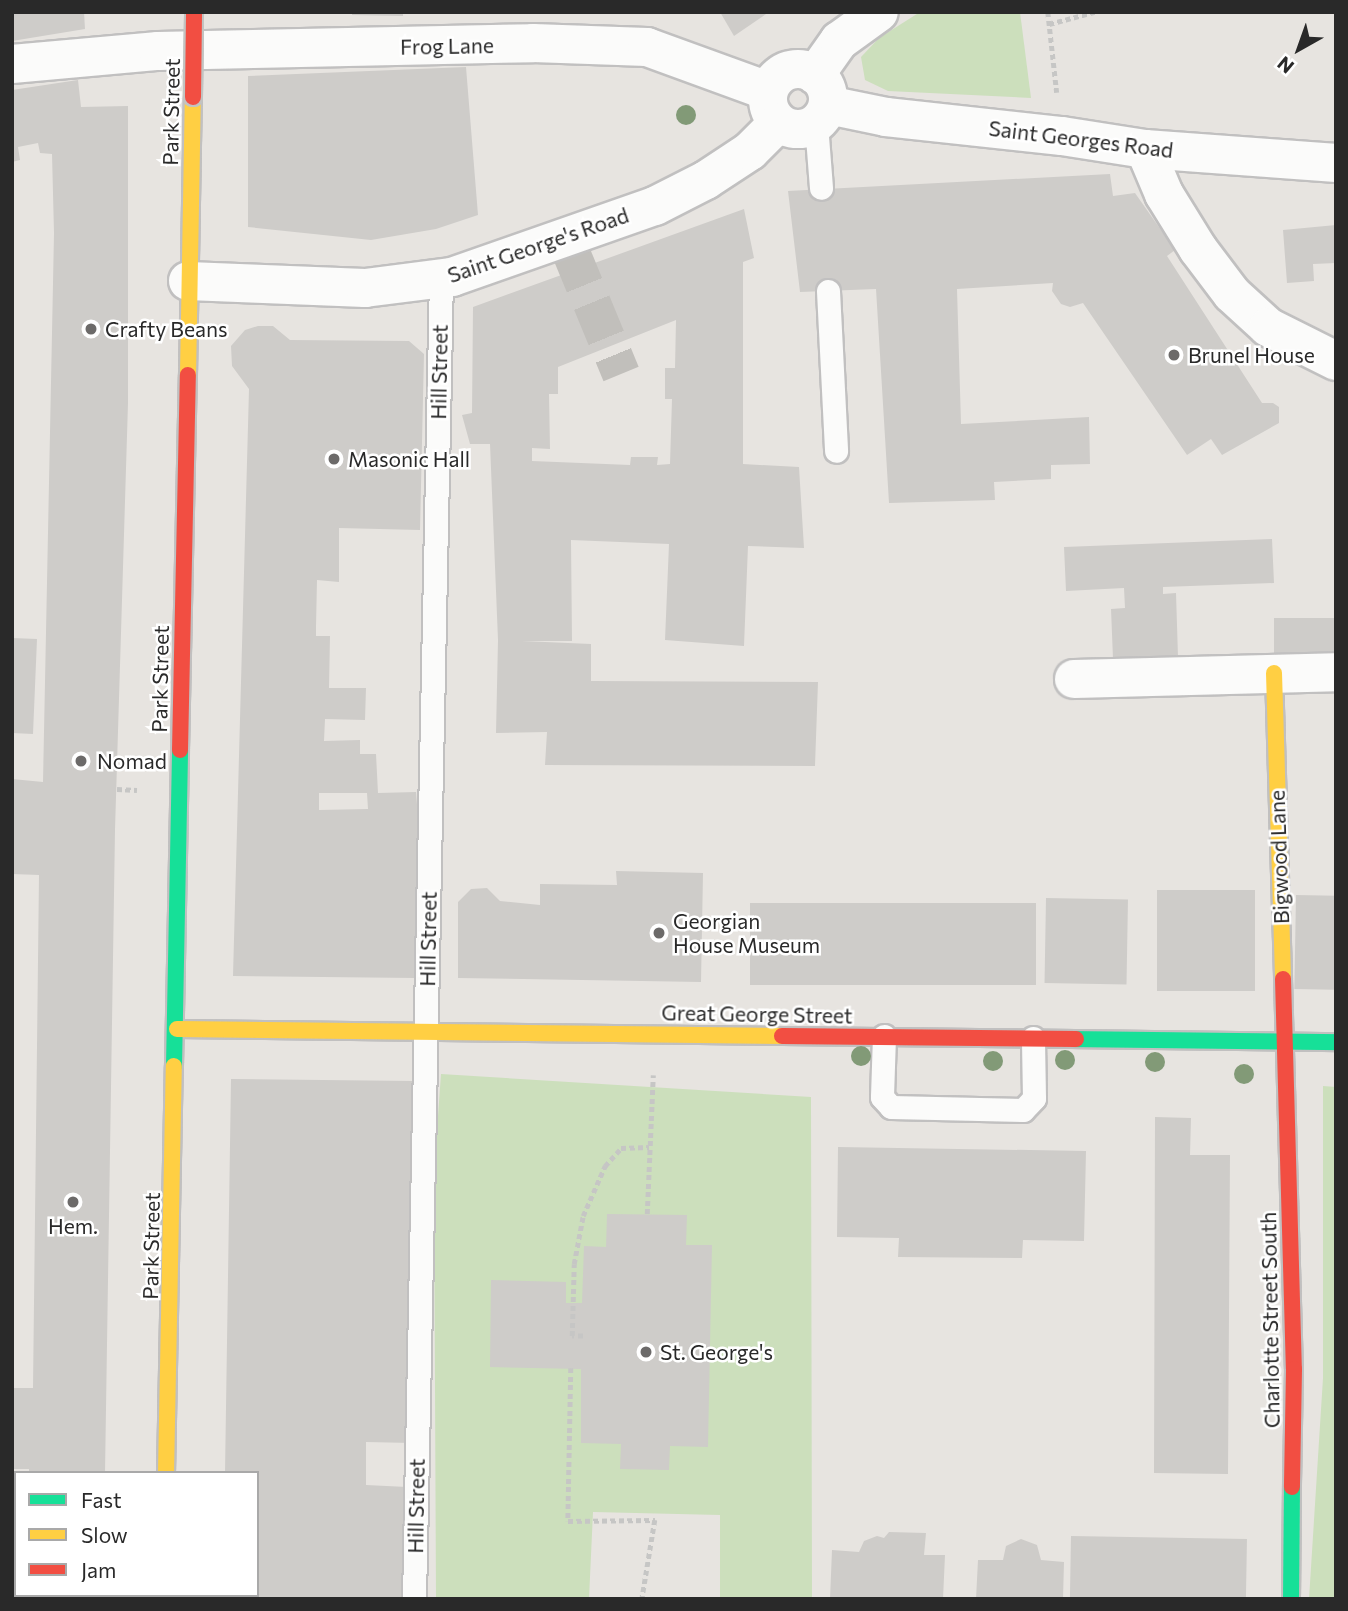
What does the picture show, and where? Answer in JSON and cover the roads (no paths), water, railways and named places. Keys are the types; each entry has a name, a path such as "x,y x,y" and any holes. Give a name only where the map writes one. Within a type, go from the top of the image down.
{"street":[{"name":"Park Street","path":"166,1471 177,1028 194,12"},
{"path":"820,101 839,41 879,12"},
{"name":"Frog Lane","path":"12,64 118,54 533,54 647,47 773,107 801,130 820,101"},
{"name":"Saint George's Road","path":"188,281 365,288 441,279 655,206 706,180 750,151 773,107 774,79 787,70 803,69 820,101"},
{"name":"Saint Georges Road","path":"820,101 886,117 1062,136 1145,149 1336,163"},
{"path":"1145,149 1164,194 1198,249 1232,294 1268,327 1336,361"},
{"path":"1074,679 1336,672"},
{"name":"Bigwood Lane","path":"1274,673 1284,1042"},
{"name":"Great George Street","path":"177,1028 1336,1042"},
{"name":"Charlotte Street South","path":"1284,1042 1294,1369 1291,1599"}],"lane":[{"path":"820,101 821,188"},
{"name":"Hill Street","path":"414,1599 441,279"},
{"path":"828,291 836,451"},
{"path":"884,1036 881,1097 891,1107 1023,1110 1034,1098 1033,1038"}],"tunnel":[{"path":"570,250 621,374"}],"place":[{"name":"Crafty Beans","path":"91,329"},
{"name":"Brunel House","path":"1174,355"},
{"name":"Masonic Hall","path":"334,459"},
{"name":"Nomad","path":"81,761"},
{"name":"Georgian House Museum","path":"659,933"},
{"name":"Hem.","path":"73,1202"},
{"name":"St. George's","path":"646,1352"}]}
